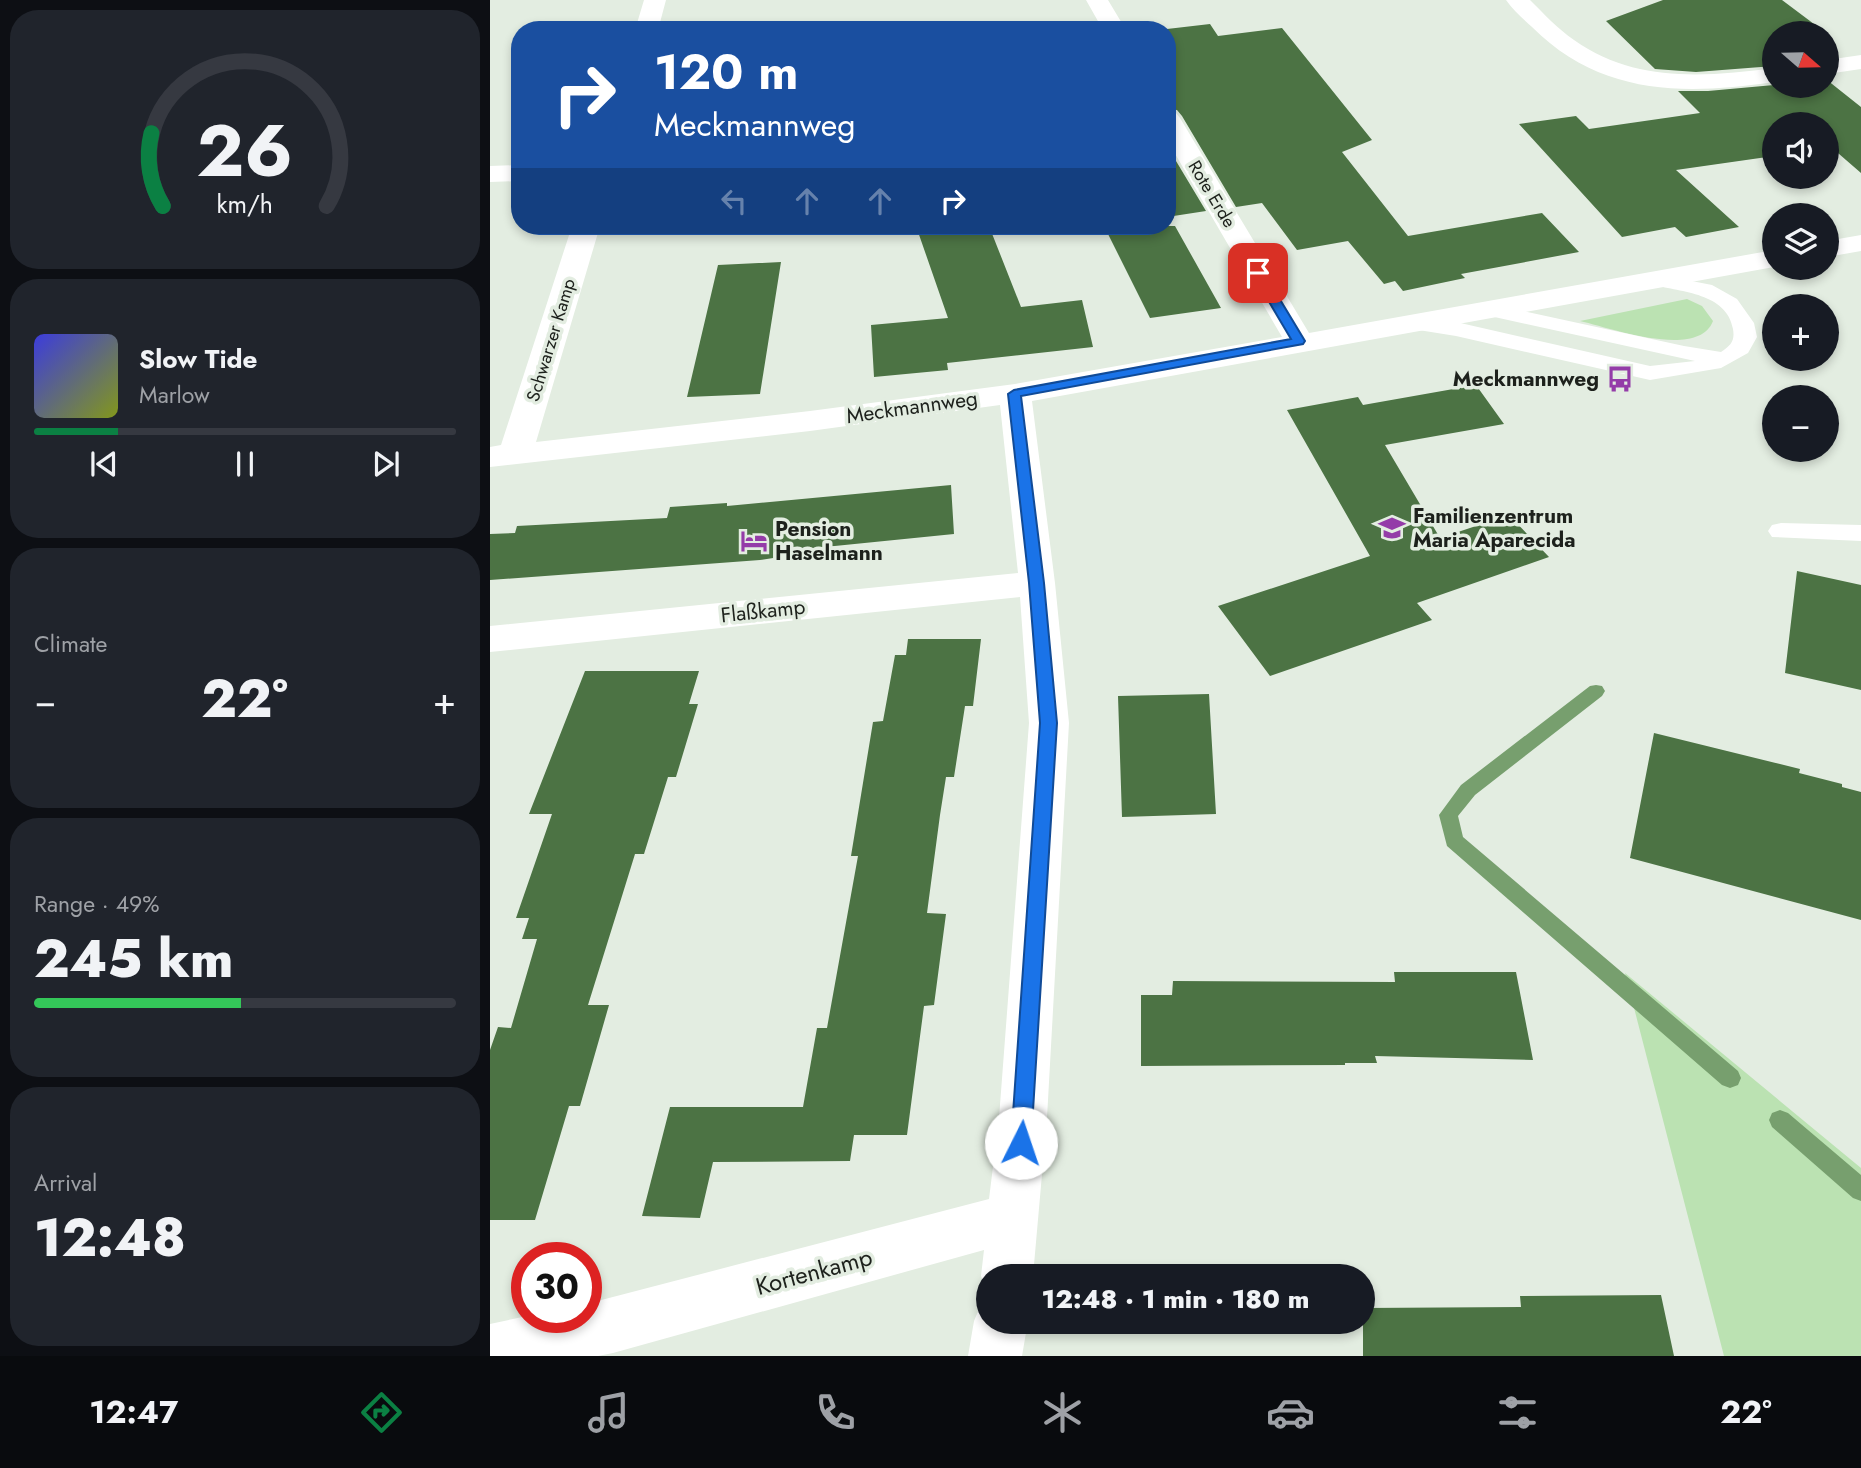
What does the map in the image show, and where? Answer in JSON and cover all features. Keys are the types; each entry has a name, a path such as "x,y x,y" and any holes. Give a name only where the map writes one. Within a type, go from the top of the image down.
{"street":[{"path":"649,21 655,0"},
{"path":"1097,0 1110,21"},
{"path":"1517,0 1567,46 1611,70 1635,77 1693,84 1762,76"},
{"path":"1839,65 1861,62"},
{"name":"Rote Erde","path":"1176,133 1299,341"},
{"path":"490,174 511,173"},
{"name":"Schwarzer Kamp","path":"503,456 583,235"},
{"path":"1839,247 1861,243"},
{"name":"Meckmannweg","path":"503,456 1014,394 1299,341 1661,281 1762,261"},
{"path":"1009,1264 1015,1217 1049,723 1037,583 1014,394"},
{"name":"Flaßkamp","path":"490,639 1037,583"},
{"name":"Kortenkamp","path":"490,1351 607,1341 1015,1217"},
{"path":"996,1356 1000,1334"}],"lane":[{"name":"Meckmannweg","path":"1415,323 1456,329 1650,373 1716,363 1744,344 1747,331 1736,311 1717,295 1661,281"},
{"path":"1490,310 1684,353 1706,356 1733,354"},
{"path":"1781,531 1861,533"}],"green space":[{"path":"1687,299 1702,306 1713,321 1704,332 1690,338 1653,338 1580,321"},
{"path":"1625,973 1861,1168 1861,1356 1724,1356"}],"building":[{"path":"1663,0 1782,0 1810,21 1762,21 1762,67 1696,72 1655,69 1606,21"},
{"path":"1210,24 1218,36 1282,28 1372,140 1342,152 1408,236 1542,213 1579,252 1461,274 1465,278 1403,291 1395,281 1384,284 1348,241 1297,250 1262,203 1236,207 1176,110 1176,28"},
{"path":"1762,86 1762,98 1839,98 1839,90 1861,107 1861,173 1839,154 1839,112 1762,112 1762,158 1676,170 1739,227 1686,237 1675,227 1622,237 1519,124 1576,116 1589,129 1700,113 1678,91"},
{"path":"1176,161 1206,211 1176,216"},
{"path":"1176,228 1221,308 1150,318 1108,235 1176,235"},
{"path":"919,235 993,235 1021,307 1082,300 1093,347 947,363 948,370 874,377 871,325 948,318"},
{"path":"781,262 760,394 687,397 718,265"},
{"name":"Familienzentrum Maria Aparecida","path":"1476,385 1504,424 1385,445 1440,538 1509,515 1549,557 1417,603 1432,620 1270,676 1218,606 1370,556 1287,410 1358,397 1363,405"},
{"path":"951,485 954,534 785,551 786,556 760,560 490,580 490,534 515,533 517,526 667,518 670,507 727,503 727,506"},
{"path":"1797,571 1861,585 1861,690 1785,673"},
{"path":"908,639 981,639 973,706 965,706 954,777 946,777 940,815 927,913 946,914 934,1005 924,1006 907,1135 854,1135 850,1161 713,1162 700,1218 642,1216 670,1107 803,1107 817,1028 827,1028 858,856 851,856 873,722 883,721 895,655 906,655"},
{"path":"585,671 699,671 689,704 698,704 676,777 668,777 644,854 635,854 588,1005 609,1005 580,1106 569,1106 535,1220 490,1220 490,1050 498,1027 511,1028 537,939 522,939 529,918 516,918 552,814 529,814"},
{"path":"1209,694 1216,814 1122,817 1118,696"},
{"path":"1654,733 1800,769 1799,773 1861,792 1861,920 1630,858"},
{"path":"1394,972 1516,972 1533,1060 1375,1056 1377,1063 1345,1065 1141,1066 1141,995 1172,995 1173,981 1395,982"},
{"path":"1661,1295 1674,1356 1363,1356 1363,1334 1375,1334 1375,1308 1521,1307 1520,1296"}],"waterway":[{"path":"1596,691 1468,790 1448,815 1454,841 1730,1078"},
{"path":"1780,1120 1861,1190"}],"place":[{"name":"Meckmannweg","path":"1620,379"},
{"name":"Familienzentrum Maria Aparecida","path":"1392,528"},
{"name":"Pension Haselmann","path":"754,541"}],"route":[{"path":"1021,1143 1049,723 1037,583 1014,394 1299,341 1258,273"}]}
